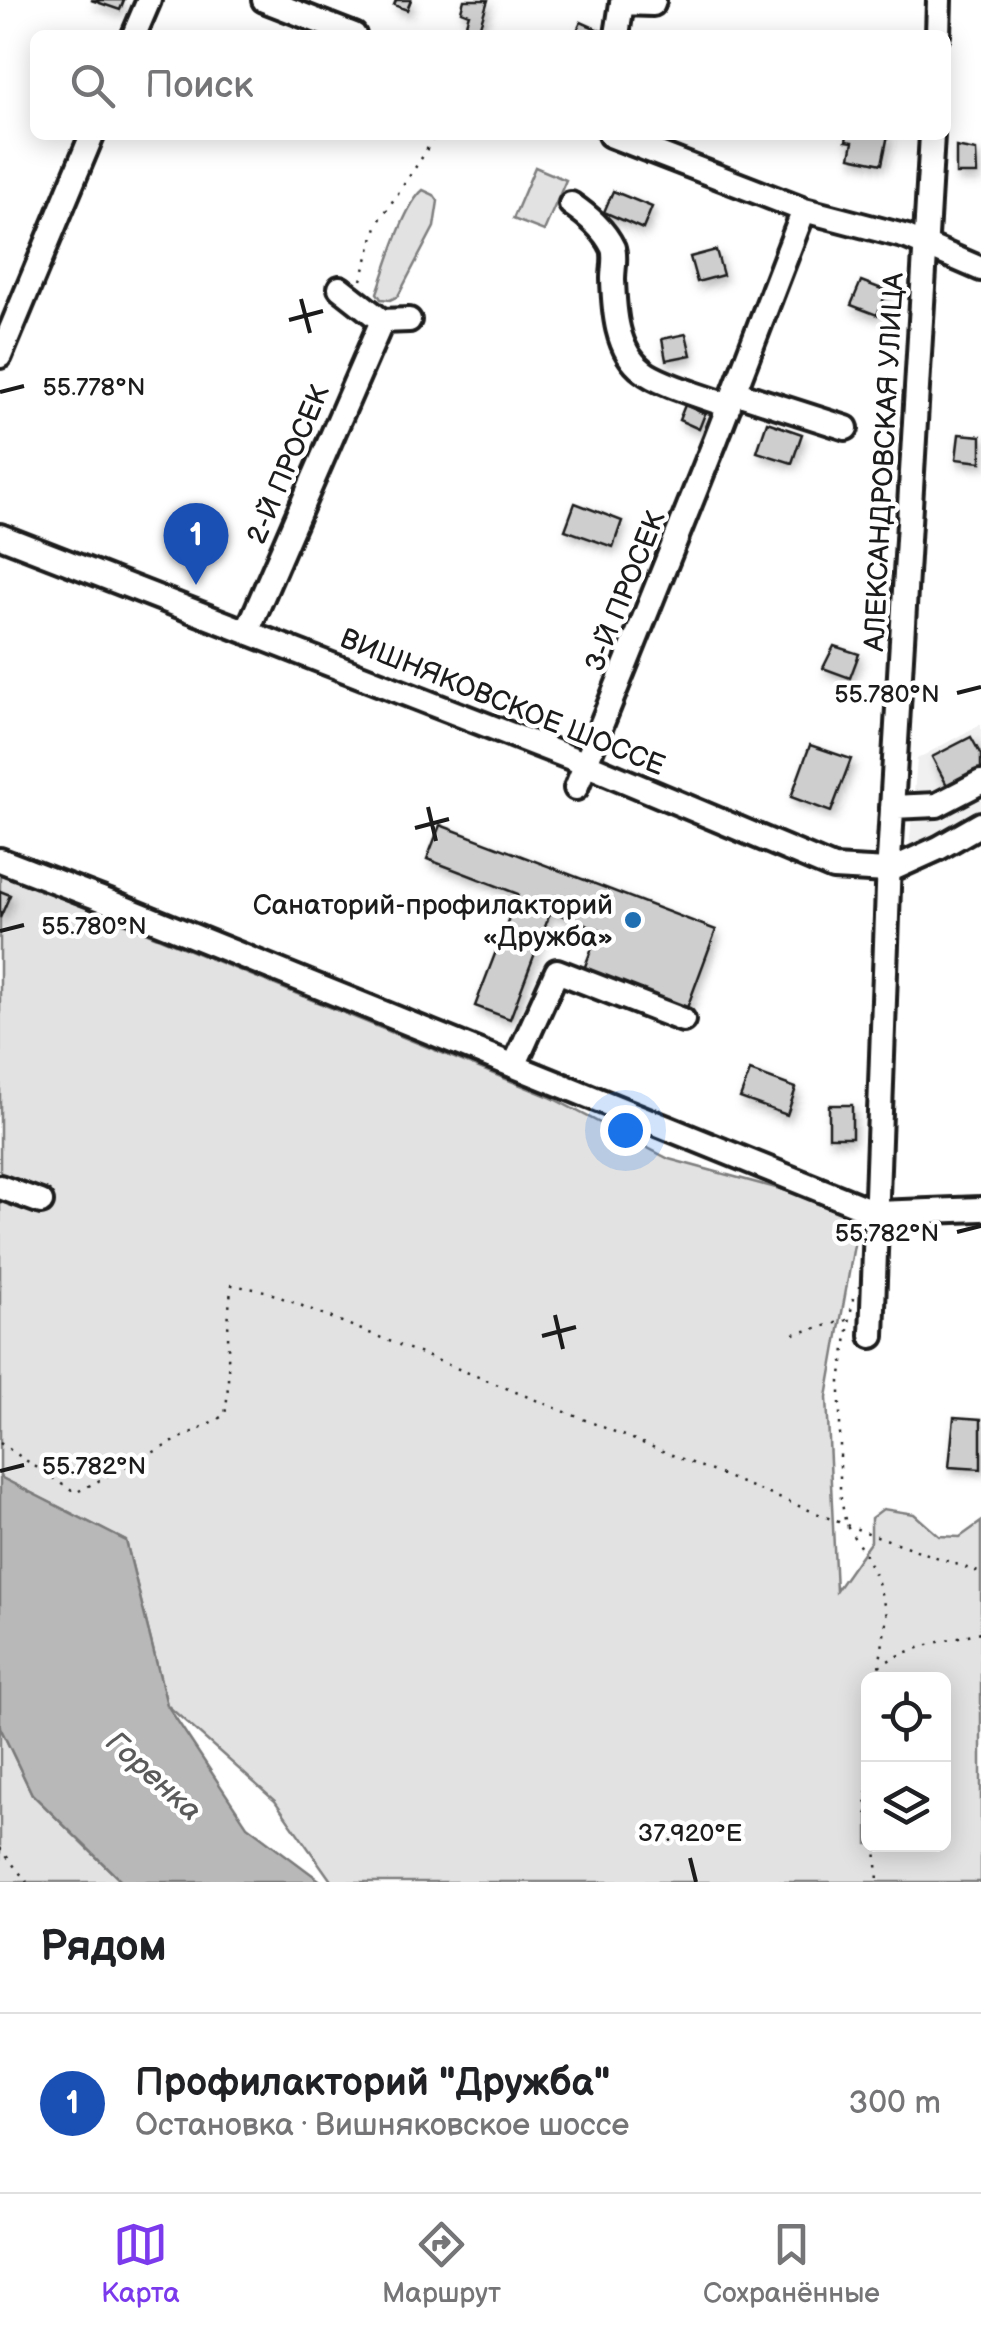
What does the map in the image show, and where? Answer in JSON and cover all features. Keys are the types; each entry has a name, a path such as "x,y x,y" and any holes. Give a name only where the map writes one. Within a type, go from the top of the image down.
{"street":[{"path":"136,30 149,0"},
{"path":"264,0 341,30"},
{"path":"618,30 622,3 653,4 654,0"},
{"path":"938,30 940,0"},
{"path":"0,356 90,140"},
{"path":"623,140 804,210 907,237 981,269"},
{"name":"АЛЕКСАНДРОВСКАЯ УЛИЦА","path":"867,1326 877,1213 888,871 932,140"},
{"path":"571,204 594,220 614,251 614,304 620,336 628,357 645,374 846,428"},
{"name":"3-Й ПРОСЕК","path":"576,788 804,210"},
{"path":"347,294 382,321 409,320"},
{"name":"2-Й ПРОСЕК","path":"247,632 382,321"},
{"name":"ВИШНЯКОВСКОЕ ШОССЕ","path":"0,536 587,764 833,868 888,871 981,824"},
{"path":"892,807 937,805 981,782"},
{"path":"0,860 877,1213 981,1209"},
{"path":"514,1066 557,971 683,1020"},
{"path":"0,1186 42,1202"}],"path":[{"path":"347,294 378,223 431,140"},
{"path":"0,1443 75,1493 225,1415 229,1389 227,1313 232,1286 264,1290 846,1525 981,1572"},
{"path":"855,1286 840,1381 840,1493 846,1525 878,1582 887,1616 877,1672"},
{"path":"794,1334 850,1319 867,1326"},
{"path":"878,1667 895,1656 981,1632"},
{"path":"0,1848 27,1882"},
{"path":"877,1852 878,1882"}],"shaded area":[{"path":"535,167 566,180 544,231 513,219"},
{"path":"423,190 438,201 434,227 398,296 381,299 377,293 396,238"},
{"path":"981,724 981,809 909,850 917,759"},
{"path":"0,873 550,1097 669,1159 860,1211 827,1397 836,1591 871,1541 871,1518 883,1509 914,1514 939,1536 960,1537 981,1522 981,1882 332,1882 275,1801 167,1705 126,1541 0,1477"},
{"path":"0,1727 32,1794 122,1882 0,1882"}],"water":[{"name":"Горенка","path":"0,1477 126,1541 167,1705 247,1826 322,1882 122,1882 32,1794 0,1727"}],"building":[{"path":"91,0 124,0 120,10"},
{"path":"396,0 411,0 407,10 394,5"},
{"path":"464,0 488,0 479,30 464,30 469,14 461,11"},
{"path":"581,22 599,30 577,30"},
{"path":"887,140 882,164 850,157 853,142 846,141"},
{"path":"956,147 976,151 977,174 956,174"},
{"path":"613,191 652,207 643,229 604,212"},
{"path":"716,250 723,275 697,282 690,257"},
{"path":"861,281 887,291 877,315 851,305"},
{"path":"686,334 691,355 666,360 662,339"},
{"path":"685,405 705,414 699,429 679,420"},
{"path":"767,422 802,434 792,463 757,452"},
{"path":"959,434 981,436 981,462 956,459"},
{"path":"575,503 622,521 613,547 565,530"},
{"path":"834,646 859,654 850,678 823,668"},
{"path":"971,737 981,755 981,770 948,787 932,757"},
{"path":"810,745 851,759 831,812 791,797"},
{"name":"Санаторий-профилакторий «Дружба»","path":"440,825 716,930 687,1008 584,969 599,929 551,911 510,1019 475,1006 518,894 427,859"},
{"path":"0,891 10,895 0,918"},
{"path":"750,1071 796,1088 787,1115 740,1098"},
{"path":"829,1105 852,1105 852,1137 829,1137"},
{"path":"954,1417 981,1419 981,1469 949,1467"}],"place":[{"name":"Профилакторий \"Дружба\"","path":"196,585"},
{"name":"Санаторий-профилакторий «Дружба»","path":"633,920"}]}
